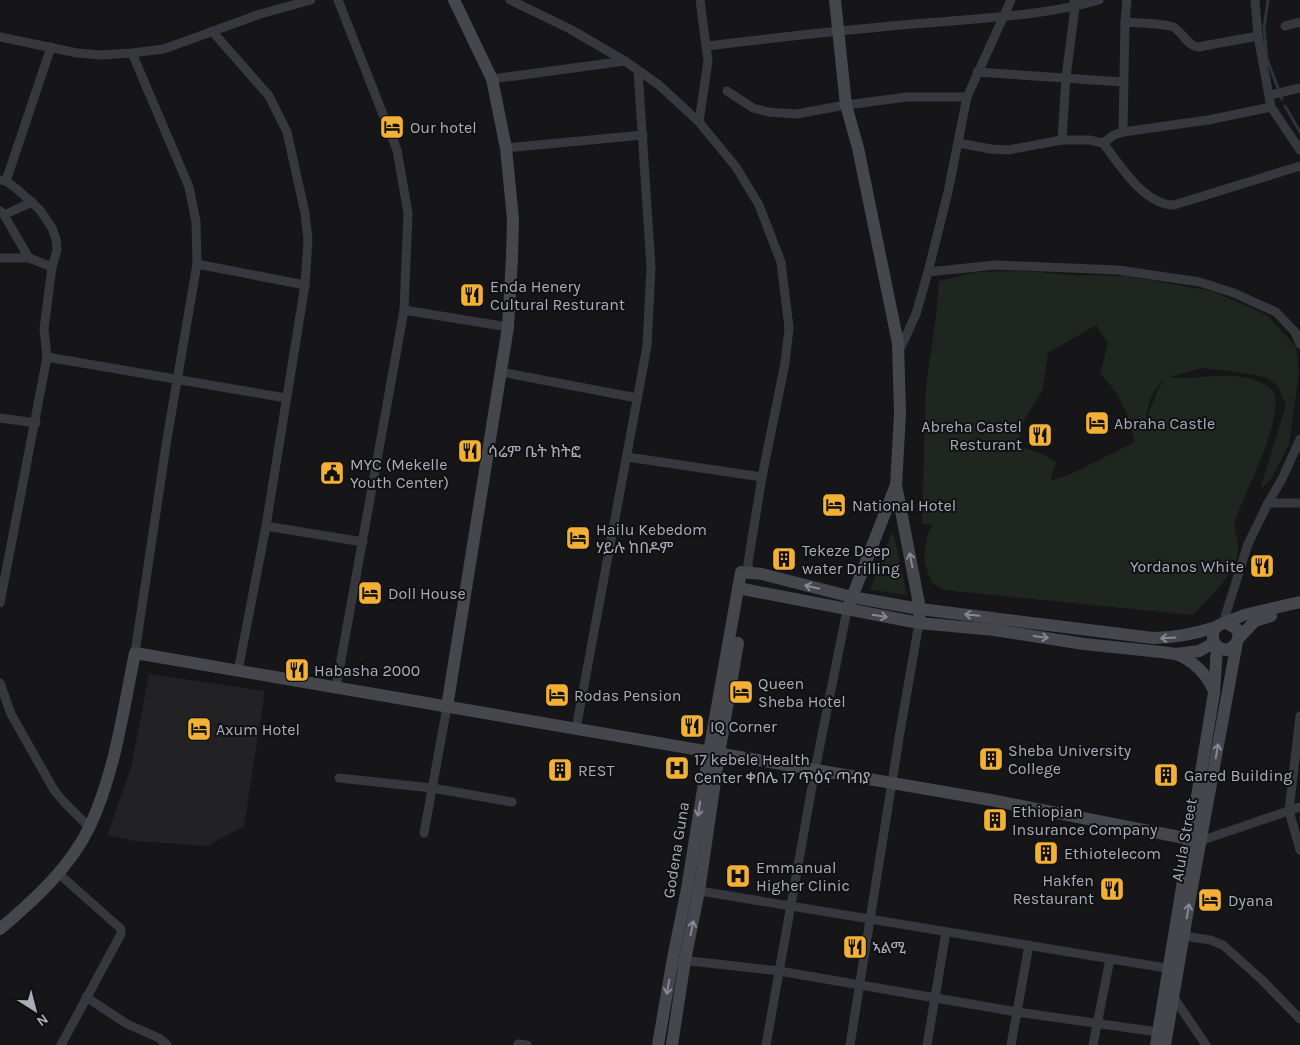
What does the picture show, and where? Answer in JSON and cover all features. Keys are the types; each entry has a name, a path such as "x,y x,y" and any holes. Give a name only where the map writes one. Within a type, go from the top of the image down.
{"street":[{"path":"0,37 76,52 101,55 132,53 164,49 260,14 311,0"},
{"path":"336,688 364,542 404,310 408,213 397,150 338,0"},
{"path":"424,833 447,707 508,327 512,219 506,148 492,79 454,0"},
{"path":"510,0 570,29 625,61 659,85 699,122 736,167 759,205 781,262 790,328 746,570 852,597 920,608 1084,644 1176,654 1199,651 1216,645"},
{"path":"699,122 708,62 700,0"},
{"path":"835,0 846,105 858,148 895,320 899,351 900,414 896,485 920,608 850,1045"},
{"path":"899,351 916,314 928,272 942,218 966,97 1011,0"},
{"path":"707,46 839,30 1004,16 1099,0"},
{"path":"1123,132 1125,22 1128,0"},
{"path":"1255,0 1258,36 1271,107 1279,122 1300,150"},
{"path":"1062,140 1066,77 1075,3"},
{"path":"1125,22 1168,25 1176,29 1190,44 1198,47 1258,36"},
{"path":"1285,26 1300,22"},
{"path":"212,31 269,96 286,132 305,213 308,240 305,285 266,526 238,671"},
{"path":"0,603 48,357 44,329 52,266 57,250 52,228 40,210 3,180 51,47"},
{"path":"0,929 38,896 58,874 77,848 89,827 113,764 135,653 197,264 196,222 188,187 132,53"},
{"path":"492,79 625,61"},
{"path":"576,729 647,346 651,267 638,71"},
{"path":"977,72 1123,82"},
{"path":"1270,95 1300,88"},
{"path":"727,91 753,108 768,112 796,114 907,97 966,97"},
{"path":"1103,143 1114,135 1123,132 1208,120 1271,107"},
{"path":"506,148 643,135"},
{"path":"958,143 991,150 1008,150 1062,140 1089,140 1103,143 1129,178 1156,202 1174,206 1300,166"},
{"path":"29,258 2,213 32,202"},
{"path":"0,258 29,258 52,266"},
{"path":"197,264 305,285"},
{"path":"928,272 995,265 1118,270 1200,282 1234,293 1276,312 1294,332 1300,344"},
{"path":"404,310 508,327"},
{"path":"48,357 286,398"},
{"path":"501,372 636,398"},
{"path":"0,418 36,423"},
{"path":"1300,439 1282,479 1248,544 1222,625 1212,635 1216,645 1226,650 1235,646 1238,640 1255,622 1300,609"},
{"path":"627,457 762,477"},
{"path":"766,1045 815,770 847,610 896,485"},
{"path":"1268,503 1300,503"},
{"path":"266,526 364,542"},
{"name":"Godena Guna","path":"658,1045 679,959 693,890 714,753 746,570"},
{"path":"742,589 919,623 995,624 1153,638 1190,635 1222,625 1244,615 1300,602"},
{"path":"1222,625 1234,626 1237,629 1238,640"},
{"name":"Alula Street","path":"1165,1045 1172,969 1195,840 1238,640"},
{"name":"Alula Street","path":"1172,969 1184,936 1214,693 1216,645"},
{"path":"135,653 991,800 1195,840 1300,807"},
{"path":"1176,654 1190,661 1200,670 1208,680 1214,693"},
{"path":"0,683 11,714 54,790 89,827"},
{"path":"1300,716 1290,811 1300,850"},
{"path":"1296,744 1300,755"},
{"path":"339,778 432,788 512,802"},
{"path":"58,874 121,929 121,934 61,1045"},
{"path":"693,890 1172,969"},
{"path":"927,1045 946,932"},
{"path":"1184,936 1210,940 1223,945 1262,980 1300,1019"},
{"path":"1011,1045 1029,945"},
{"path":"679,959 779,971 935,996 1017,1012 1158,1032"},
{"name":"Godena Guna","path":"672,1045 679,959"},
{"path":"1093,1045 1110,959"},
{"path":"1169,992 1206,1045"},
{"name":"Alula Street","path":"1156,1045 1169,992"},
{"path":"86,997 127,1024 159,1038 166,1045"}],"shaded area":[{"path":"1023,271 1071,275 1127,276 1212,291 1267,315 1296,347 1299,373 1289,445 1271,479 1260,490 1286,405 1278,387 1268,378 1202,368 1169,377 1245,377 1269,387 1275,397 1275,412 1271,431 1235,521 1238,544 1236,560 1227,577 1193,615 944,590 931,582 924,560 927,536 932,525 922,523 926,384 936,317 939,281 977,272","holes":["1096,325 1108,343 1100,374 1113,389 1123,405 1135,442 1073,473 1050,481 1056,462 1043,454 1018,446 1023,422 1042,391 1048,353","1165,380 1158,389 1145,423 1153,394"]},
{"path":"892,533 894,535 907,595 870,590"},
{"name":"Axum Hotel","path":"149,674 265,691 244,826 207,846 134,841 107,835 131,768"}],"waterway":[{"path":"1268,0 1264,28 1267,59 1282,99"},
{"path":"1285,106 1300,132"}],"place":[{"name":"Our hotel","path":"392,127"},
{"name":"Enda Henery Cultural Resturant","path":"472,295"},
{"name":"Abraha Castle","path":"1097,423"},
{"name":"Abreha Castel Resturant","path":"1040,435"},
{"name":"ሳሬም ቤት ክትፎ","path":"470,451"},
{"name":"MYC (Mekelle Youth Center)","path":"332,473"},
{"name":"National Hotel","path":"834,505"},
{"name":"Hailu Kebedom ሃይሉ ከበዶም","path":"578,538"},
{"name":"Tekeze Deep water Drilling","path":"784,559"},
{"name":"Yordanos White","path":"1262,566"},
{"name":"Doll House","path":"370,593"},
{"name":"Habasha 2000","path":"297,670"},
{"name":"Queen Sheba Hotel","path":"741,692"},
{"name":"Rodas Pension","path":"557,695"},
{"name":"IQ Corner","path":"692,726"},
{"name":"Axum Hotel","path":"199,729"},
{"name":"Sheba University College","path":"991,759"},
{"name":"17 kebele Health Center ቀበሌ 17 ጥዕና ጣብያ","path":"677,768"},
{"name":"REST","path":"560,770"},
{"name":"Gared Building","path":"1166,775"},
{"name":"Ethiopian Insurance Company","path":"995,820"},
{"name":"Ethiotelecom","path":"1046,853"},
{"name":"Emmanual Higher Clinic","path":"738,876"},
{"name":"Hakfen Restaurant","path":"1112,889"},
{"name":"Dyana","path":"1210,900"},
{"name":"ኣልሚ","path":"855,947"}]}
